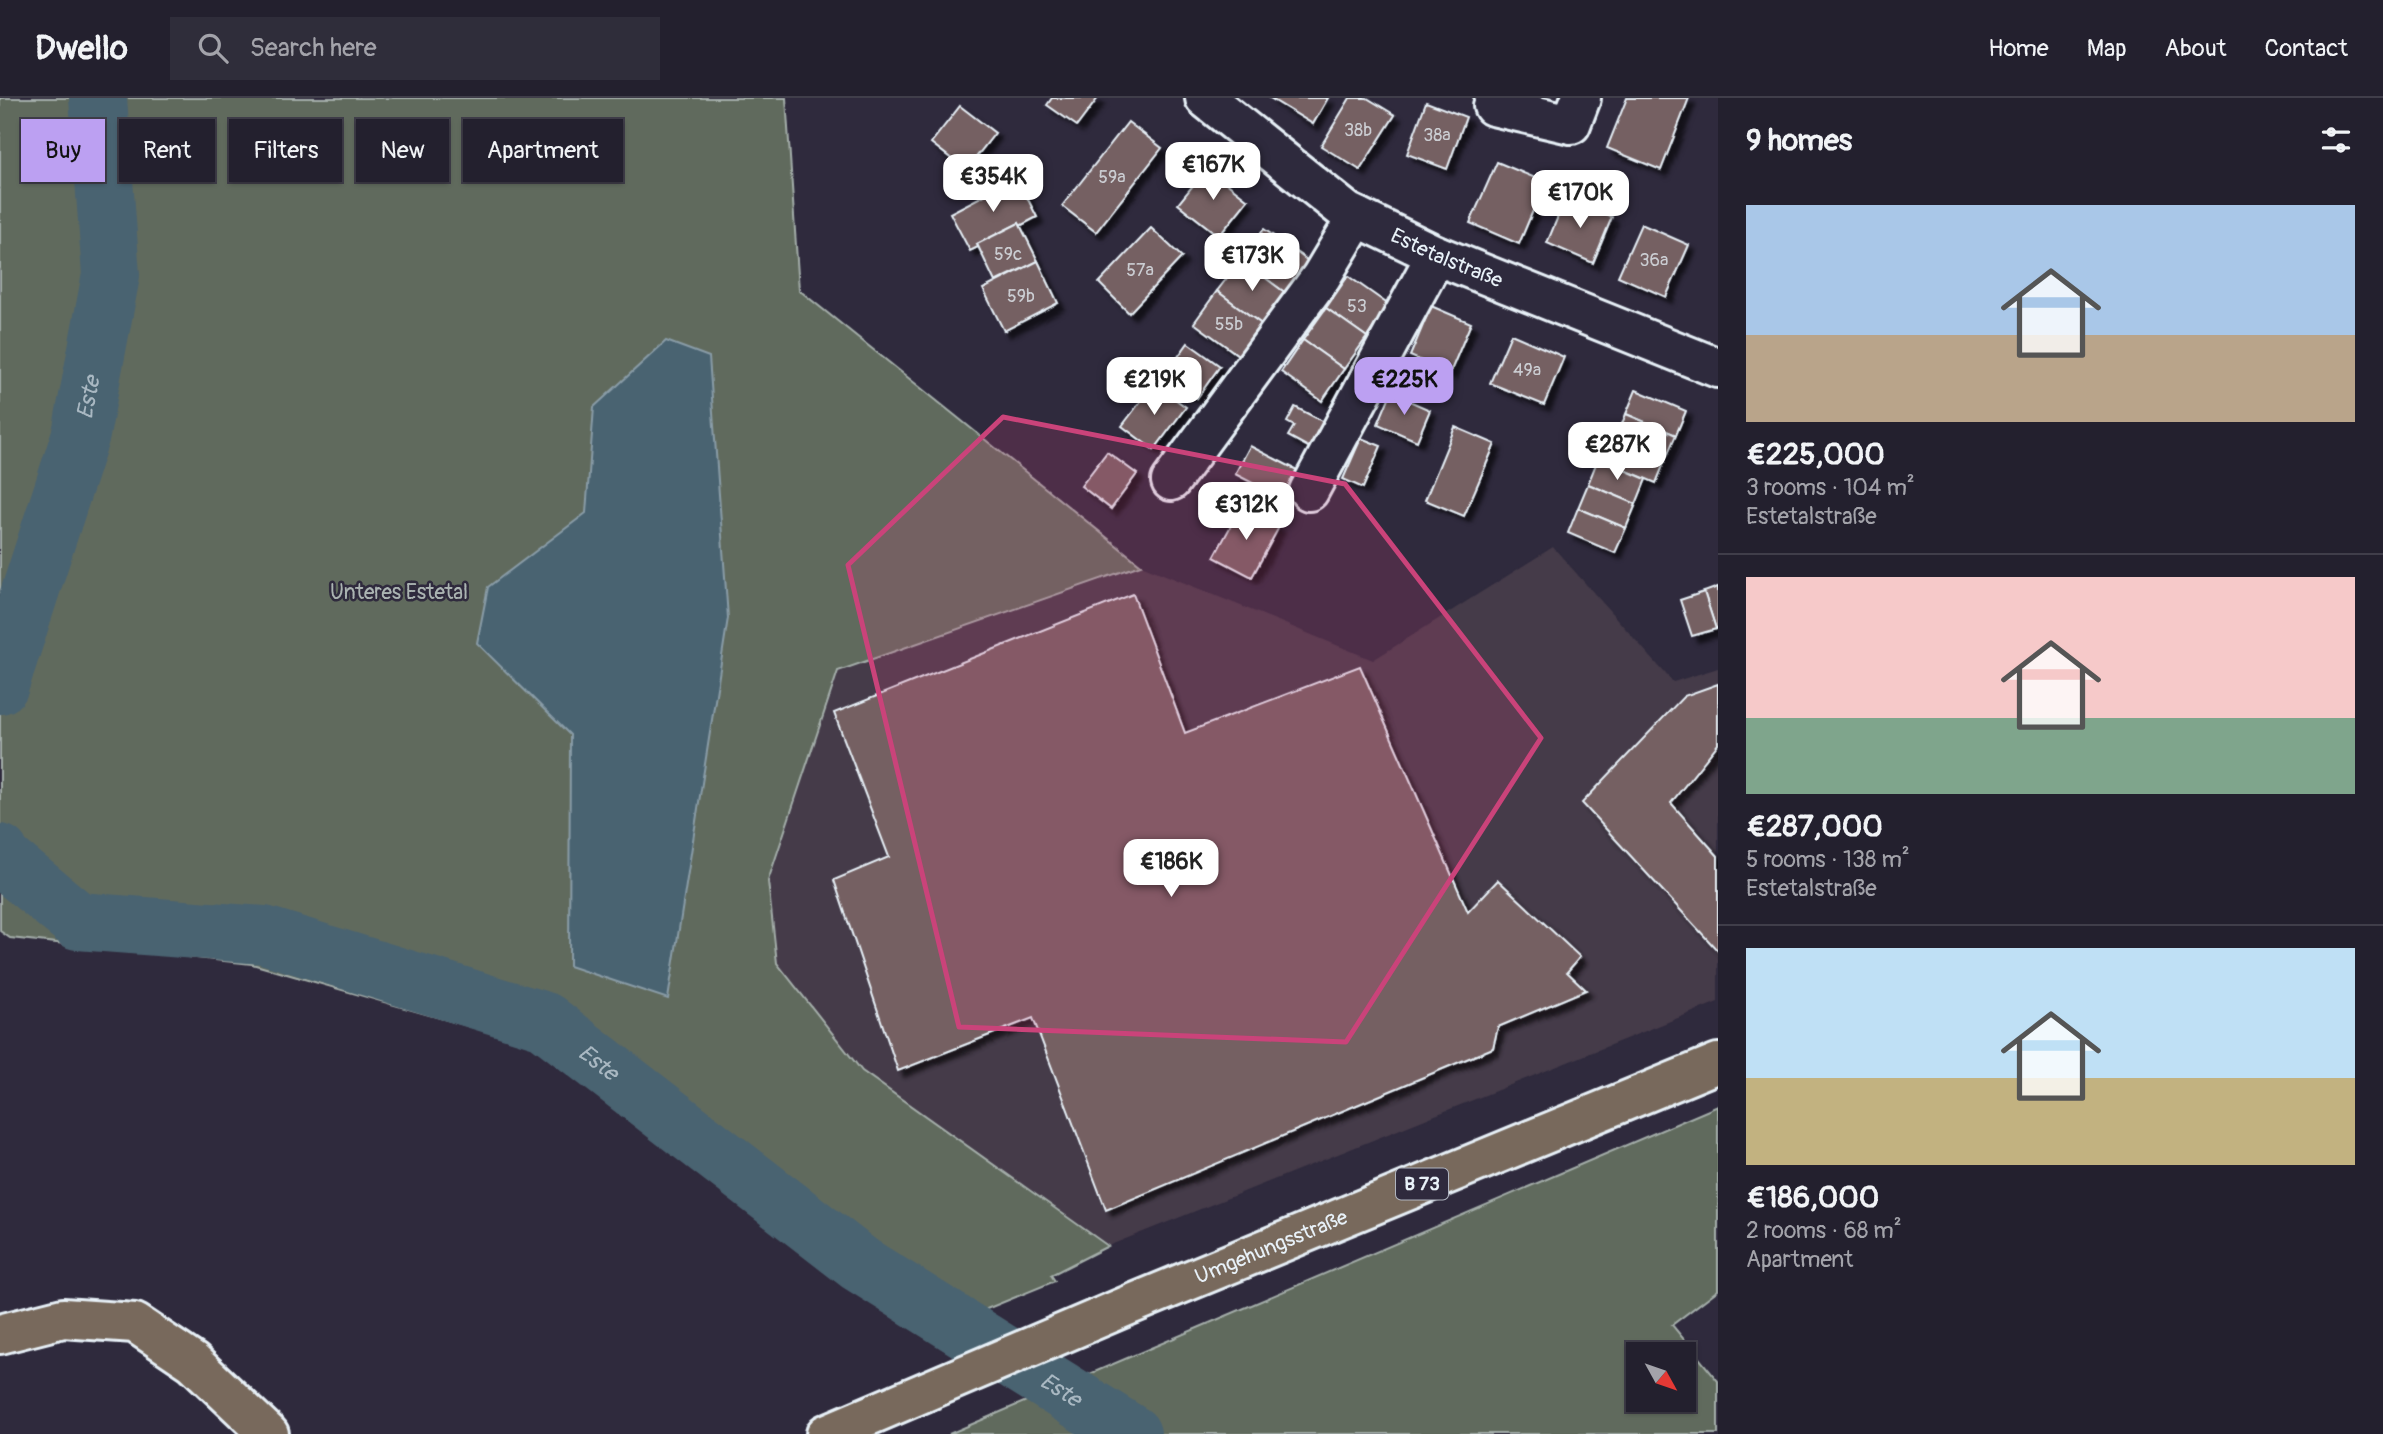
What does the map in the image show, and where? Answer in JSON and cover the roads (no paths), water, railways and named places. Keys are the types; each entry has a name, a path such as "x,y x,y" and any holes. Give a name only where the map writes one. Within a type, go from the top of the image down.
{"main road":[{"name":"Umgehungsstraße","path":"826,1434 1127,1306 1718,1063"},
{"path":"0,1334 63,1318 135,1323 193,1362 269,1434"}],"street":[{"path":"1496,98 1493,106 1571,124 1581,98"},
{"name":"Estetalstraße","path":"1215,101 1347,212 1436,255 1718,368"},
{"path":"1171,481 1321,277 1357,217"},
{"path":"1309,491 1436,255"}],"water":[{"path":"666,341 709,357 728,618 668,999 569,966 570,735 477,643 488,587 586,513 594,407"}],"waterway":[{"name":"Este","path":"0,685 81,434 111,275 98,98"},
{"name":"Este","path":"0,853 0,857 78,921 264,935 545,1021 860,1264 1132,1434"}],"park label":[{"name":"Unteres Estetal","path":"399,592"}]}
